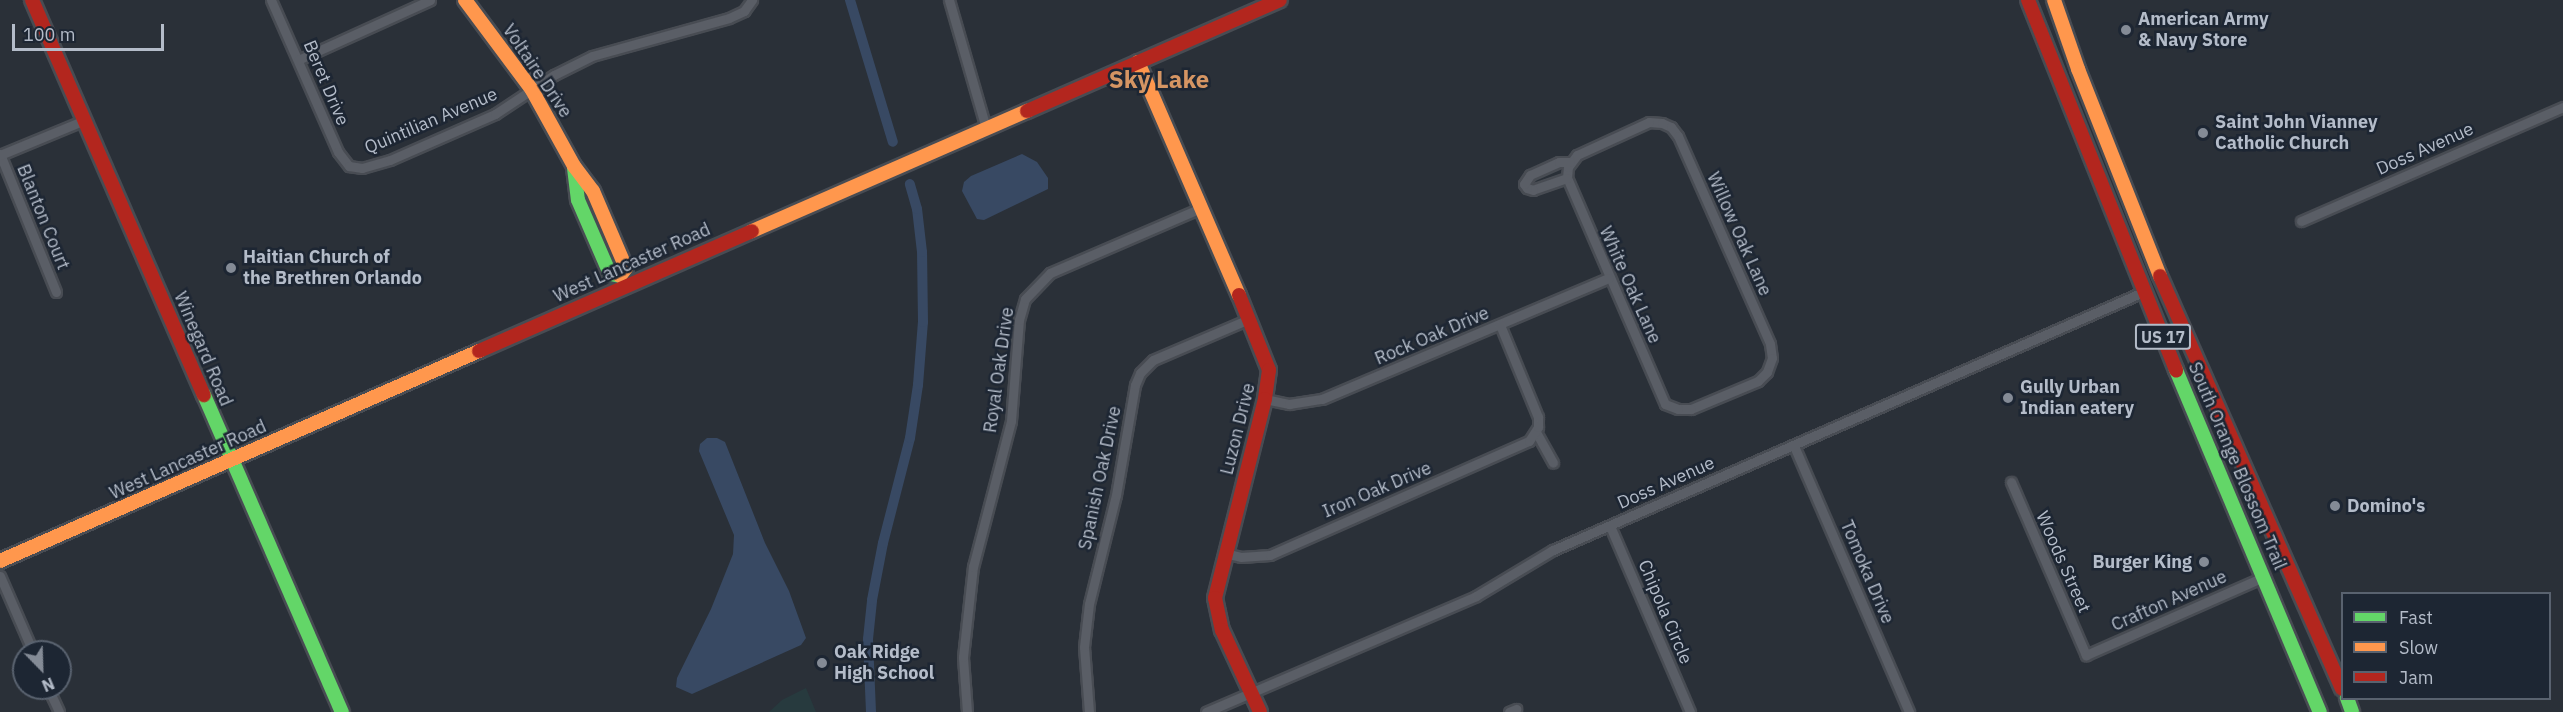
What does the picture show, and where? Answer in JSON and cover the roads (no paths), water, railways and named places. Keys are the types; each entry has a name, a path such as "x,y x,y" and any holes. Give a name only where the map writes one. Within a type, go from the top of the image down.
{"street":[{"name":"Winegard Road","path":"32,0 342,712"},
{"name":"Beret Drive","path":"271,0 338,152 349,166 362,168"},
{"path":"298,60 430,0"},
{"name":"Voltaire Drive","path":"465,0 532,90 574,166 593,191 626,268 622,281"},
{"name":"Quintilian Avenue","path":"362,168 390,160 495,114 592,56 744,11 752,0"},
{"path":"949,0 986,128"},
{"name":"West Lancaster Road","path":"0,561 232,461 622,281 986,128 1280,0"},
{"name":"South Orange Blossom Trail","path":"2028,0 2143,292 2320,712"},
{"name":"South Orange Blossom Trail","path":"2054,0 2098,122 2169,300 2341,686"},
{"name":"Luzon Drive","path":"1138,62 1269,370 1265,399 1224,553 1215,598 1222,630 1249,693 1260,712"},
{"path":"2070,106 2087,121 2098,122"},
{"name":"Doss Avenue","path":"2301,221 2563,107"},
{"path":"0,155 85,120"},
{"name":"Willow Oak Lane","path":"1570,162 1583,151 1649,122 1662,123 1671,127 1678,136 1770,344 1772,358 1767,372 1758,381 1724,395"},
{"name":"Blanton Court","path":"0,155 56,292"},
{"path":"1559,162 1570,162 1567,178 1533,190 1524,184 1530,175 1559,162"},
{"name":"White Oak Lane","path":"1567,178 1665,404 1678,410 1691,409 1724,395"},
{"name":"Royal Oak Drive","path":"967,712 963,657 973,567 1011,421 1019,320 1026,299 1050,273 1201,208"},
{"name":"Rock Oak Drive","path":"1265,399 1289,404 1322,399 1500,326 1609,278"},
{"path":"2143,292 2155,292 2169,300"},
{"name":"Doss Avenue","path":"1206,712 1476,596 1553,550 2143,292"},
{"name":"Spanish Oak Drive","path":"1089,712 1084,647 1089,604 1116,495 1135,385 1140,373 1153,360 1249,319"},
{"path":"1500,326 1536,410 1538,422 1536,432 1553,463"},
{"name":"Iron Oak Drive","path":"1224,553 1241,557 1270,555 1520,447 1536,432"},
{"name":"Tomoka Drive","path":"1794,446 1909,712"},
{"name":"Woods Street","path":"2010,482 2086,655"},
{"name":"Chipola Circle","path":"1610,526 1690,712"},
{"path":"0,576 28,640"},
{"name":"Crafton Avenue","path":"2086,655 2264,577"}],"water":[{"path":"1022,154 1037,162 1048,178 1048,189 984,220 977,219 962,191 964,182 971,176"},
{"path":"707,438 717,438 725,442 765,543 789,591 806,638 801,645 692,694 676,687 677,678 711,609 733,554 734,535 699,451 700,444"}],"waterway":[{"path":"850,0 893,142"},
{"path":"871,712 868,639 872,600 883,543 910,438 918,385 923,322 922,252 917,209 910,184"}],"place":[{"name":"American Army & Navy Store","path":"2126,30"},
{"name":"Saint John Vianney Catholic Church","path":"2203,133"},
{"name":"Haitian Church of the Brethren Orlando","path":"231,268"},
{"name":"Gully Urban Indian eatery","path":"2008,398"},
{"name":"Domino's","path":"2335,506"},
{"name":"Burger King","path":"2204,562"},
{"name":"Oak Ridge High School","path":"822,663"}],"district":[{"name":"Sky Lake","path":"1159,80"}]}
